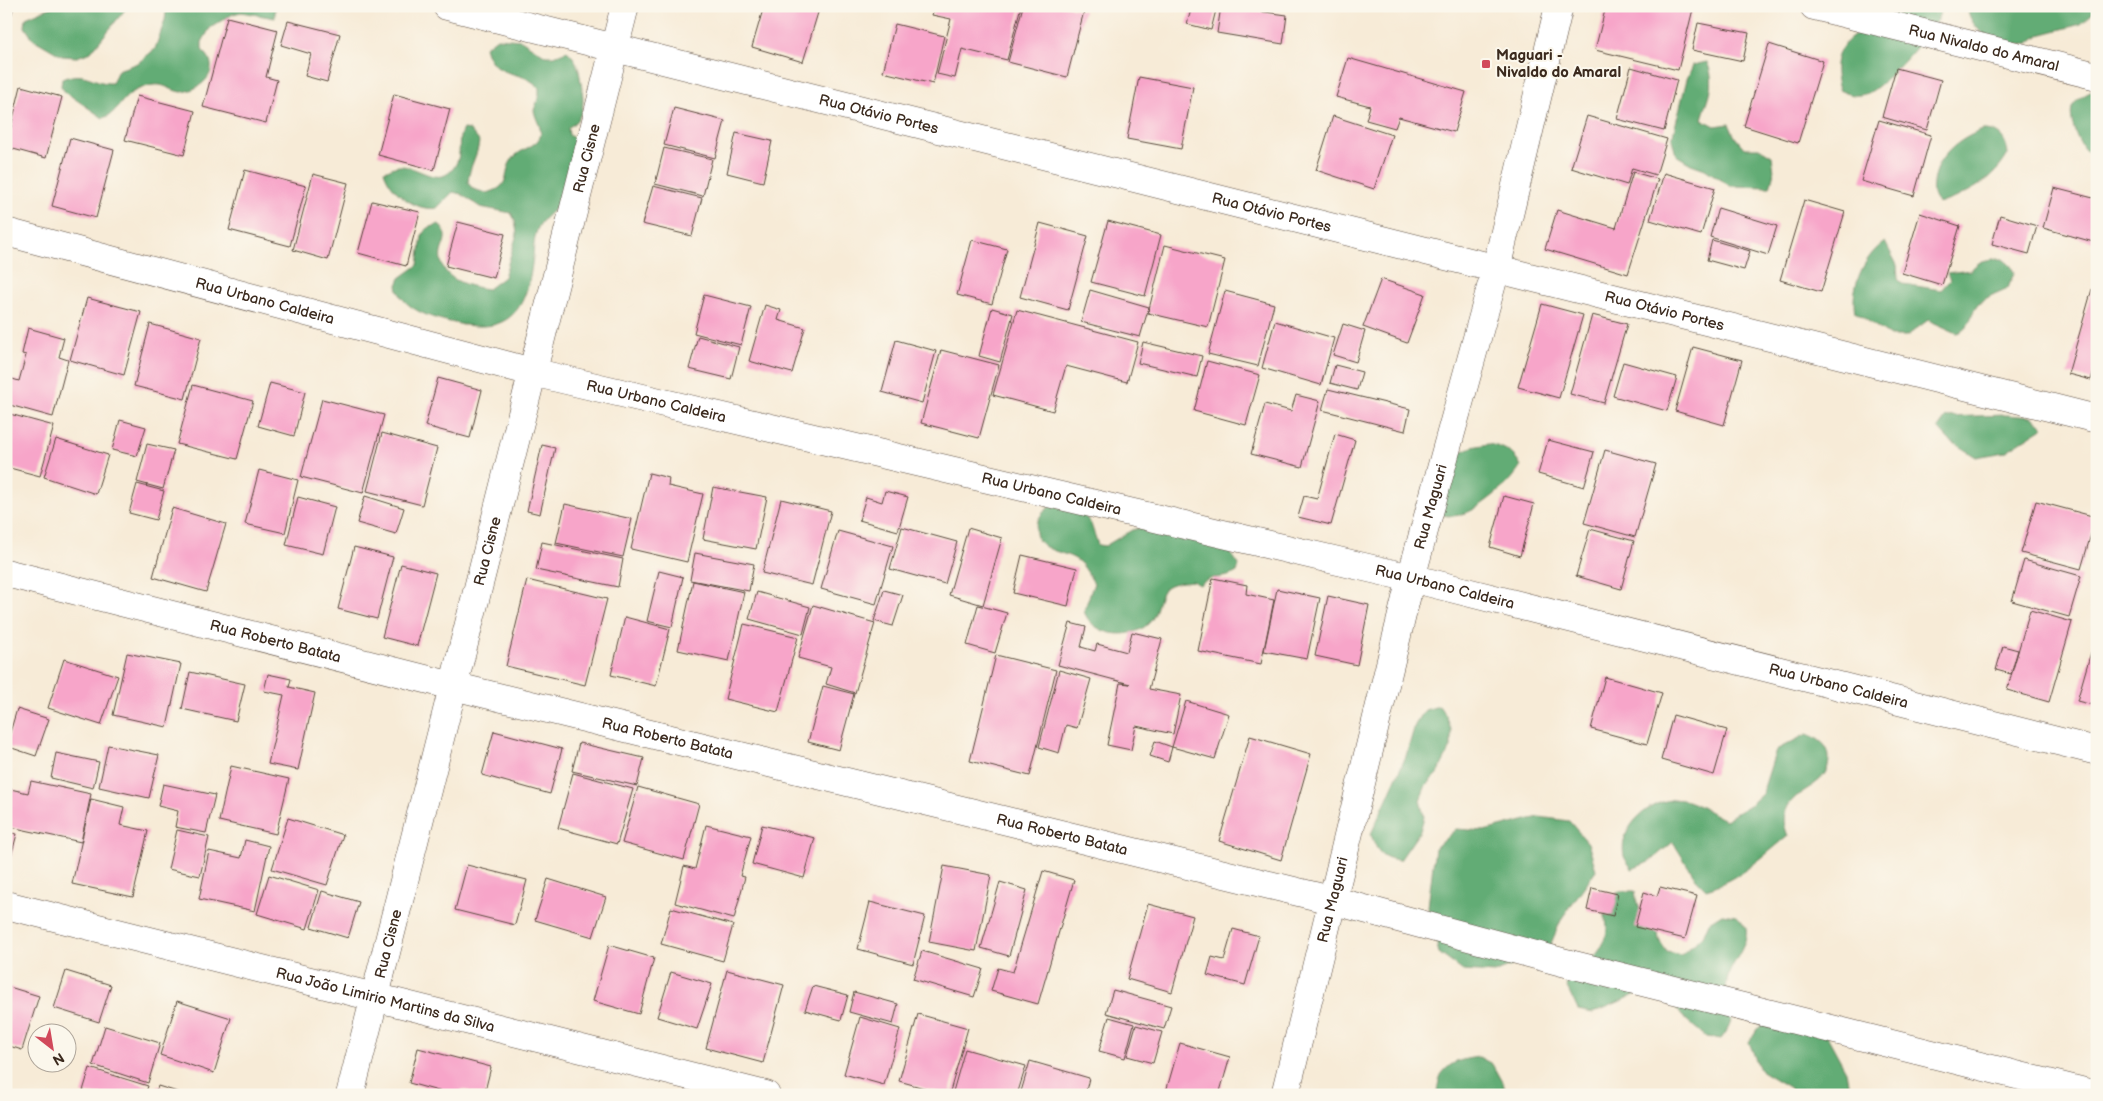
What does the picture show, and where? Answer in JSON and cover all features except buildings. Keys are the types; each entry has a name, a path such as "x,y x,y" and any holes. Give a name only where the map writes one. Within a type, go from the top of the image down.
{"street":[{"name":"Rua Otávio Portes","path":"447,6 2097,419"},
{"name":"Rua Cisne","path":"350,1095 625,6"},
{"name":"Rua Maguari","path":"1285,1095 1411,578 1496,269 1559,6"},
{"name":"Rua Nivaldo do Amaral","path":"1814,6 2097,76"},
{"name":"Rua Urbano Caldeira","path":"6,232 532,372 1411,578 2097,751"},
{"name":"Rua Roberto Batata","path":"6,572 453,686 1331,900 1562,962 2097,1095"},
{"name":"Rua João Limirio Martins da Silva","path":"6,905 766,1095"}],"green space":[{"path":"54,6 128,6 91,52 77,57 62,56 33,39 25,27 26,18"},
{"path":"167,6 275,6 275,18 241,12 233,14 210,28 202,42 202,50 208,56 211,63 210,73 201,85 191,90 182,92 160,85 146,87 127,96 112,113 103,118 65,92 61,86 62,79 70,76 83,76 105,83 112,83 118,70 138,63 155,49 165,20"},
{"path":"1893,6 1940,6 1940,12 1934,25 1917,47 1875,89 1868,93 1856,95 1839,90 1836,67 1840,50 1846,42 1869,25 1879,14"},
{"path":"1967,6 2097,6 2097,9 2081,24 2039,35 2029,43 1998,46 1974,24"},
{"path":"497,38 521,40 546,56 554,56 567,51 574,58 580,74 583,102 578,119 568,128 569,135 575,139 578,146 569,184 559,204 544,219 537,230 528,286 522,302 513,314 502,322 489,326 473,326 435,318 416,310 402,297 397,285 400,278 418,265 422,236 426,229 439,224 445,234 441,260 447,273 459,282 488,289 504,277 517,234 515,220 511,213 480,207 461,194 453,192 437,208 421,207 413,204 398,193 387,179 384,171 399,166 414,169 428,175 442,176 449,173 457,161 463,129 470,130 479,141 468,183 473,189 486,193 501,187 506,178 508,167 515,156 535,143 541,134 534,110 539,97 539,88 525,78 502,70 489,58 485,47"},
{"path":"1707,62 1710,70 1711,85 1702,119 1715,126 1729,124 1735,137 1744,148 1759,148 1772,156 1774,172 1770,187 1730,186 1705,169 1691,164 1676,155 1672,139 1687,79 1693,65"},
{"path":"2097,89 2097,158 2091,156 2081,145 2074,129 2071,114 2076,102"},
{"path":"1983,130 1989,130 2001,136 2006,144 2008,154 1995,172 1979,185 1960,196 1939,204 1934,197 1933,189 1938,165 1958,143"},
{"path":"1885,242 1897,265 1898,279 1903,284 1941,290 1950,280 1947,273 1971,270 1981,262 1989,260 2003,259 2011,266 2014,273 2008,288 1980,303 1974,310 1968,325 1962,331 1957,333 1928,320 1907,336 1890,336 1855,312 1854,303 1860,273 1871,255"},
{"path":"2006,415 2033,417 2044,427 2005,452 1976,457 1949,440 1938,428 1946,417"},
{"path":"1488,444 1504,449 1515,457 1521,466 1515,475 1494,495 1466,513 1451,516 1434,512 1448,458 1472,447"},
{"path":"1051,506 1082,512 1091,524 1098,545 1105,546 1132,530 1140,528 1216,545 1230,552 1239,565 1237,572 1232,575 1210,579 1199,585 1193,581 1170,585 1164,589 1148,624 1132,633 1122,634 1103,631 1088,619 1084,611 1094,583 1085,568 1073,557 1051,550 1045,546 1036,535 1038,521 1043,512"},
{"path":"1439,706 1447,717 1451,731 1451,747 1437,774 1426,785 1420,800 1424,817 1420,831 1400,860 1388,858 1378,850 1371,834 1406,756 1415,725 1425,710"},
{"path":"1807,734 1819,740 1827,749 1829,753 1828,767 1819,780 1799,794 1788,806 1784,821 1788,836 1759,860 1740,874 1706,889 1696,879 1673,842 1649,862 1632,869 1624,856 1623,845 1626,834 1640,815 1661,802 1683,800 1725,820 1750,805 1762,794 1776,750"},
{"path":"1539,817 1569,821 1588,843 1596,870 1562,918 1549,948 1494,973 1463,971 1439,953 1428,907 1435,848 1456,829 1484,831"},
{"path":"1620,891 1635,891 1639,907 1644,915 1657,926 1659,940 1667,952 1681,955 1703,936 1709,922 1722,914 1737,916 1744,924 1746,929 1745,942 1727,980 1726,989 1732,1015 1731,1022 1721,1039 1706,1037 1683,1017 1665,994 1651,988 1593,1013 1578,1010 1566,985 1597,954 1605,939 1607,930 1605,915 1608,900"},
{"path":"1768,1022 1827,1036 1846,1071 1850,1095 1791,1095 1790,1088 1760,1070 1749,1042 1757,1029"},
{"path":"1479,1057 1492,1064 1509,1095 1436,1095 1439,1080 1445,1070 1463,1060"}],"place":[{"name":"Maguari - Nivaldo do Amaral","path":"1486,64"}]}
